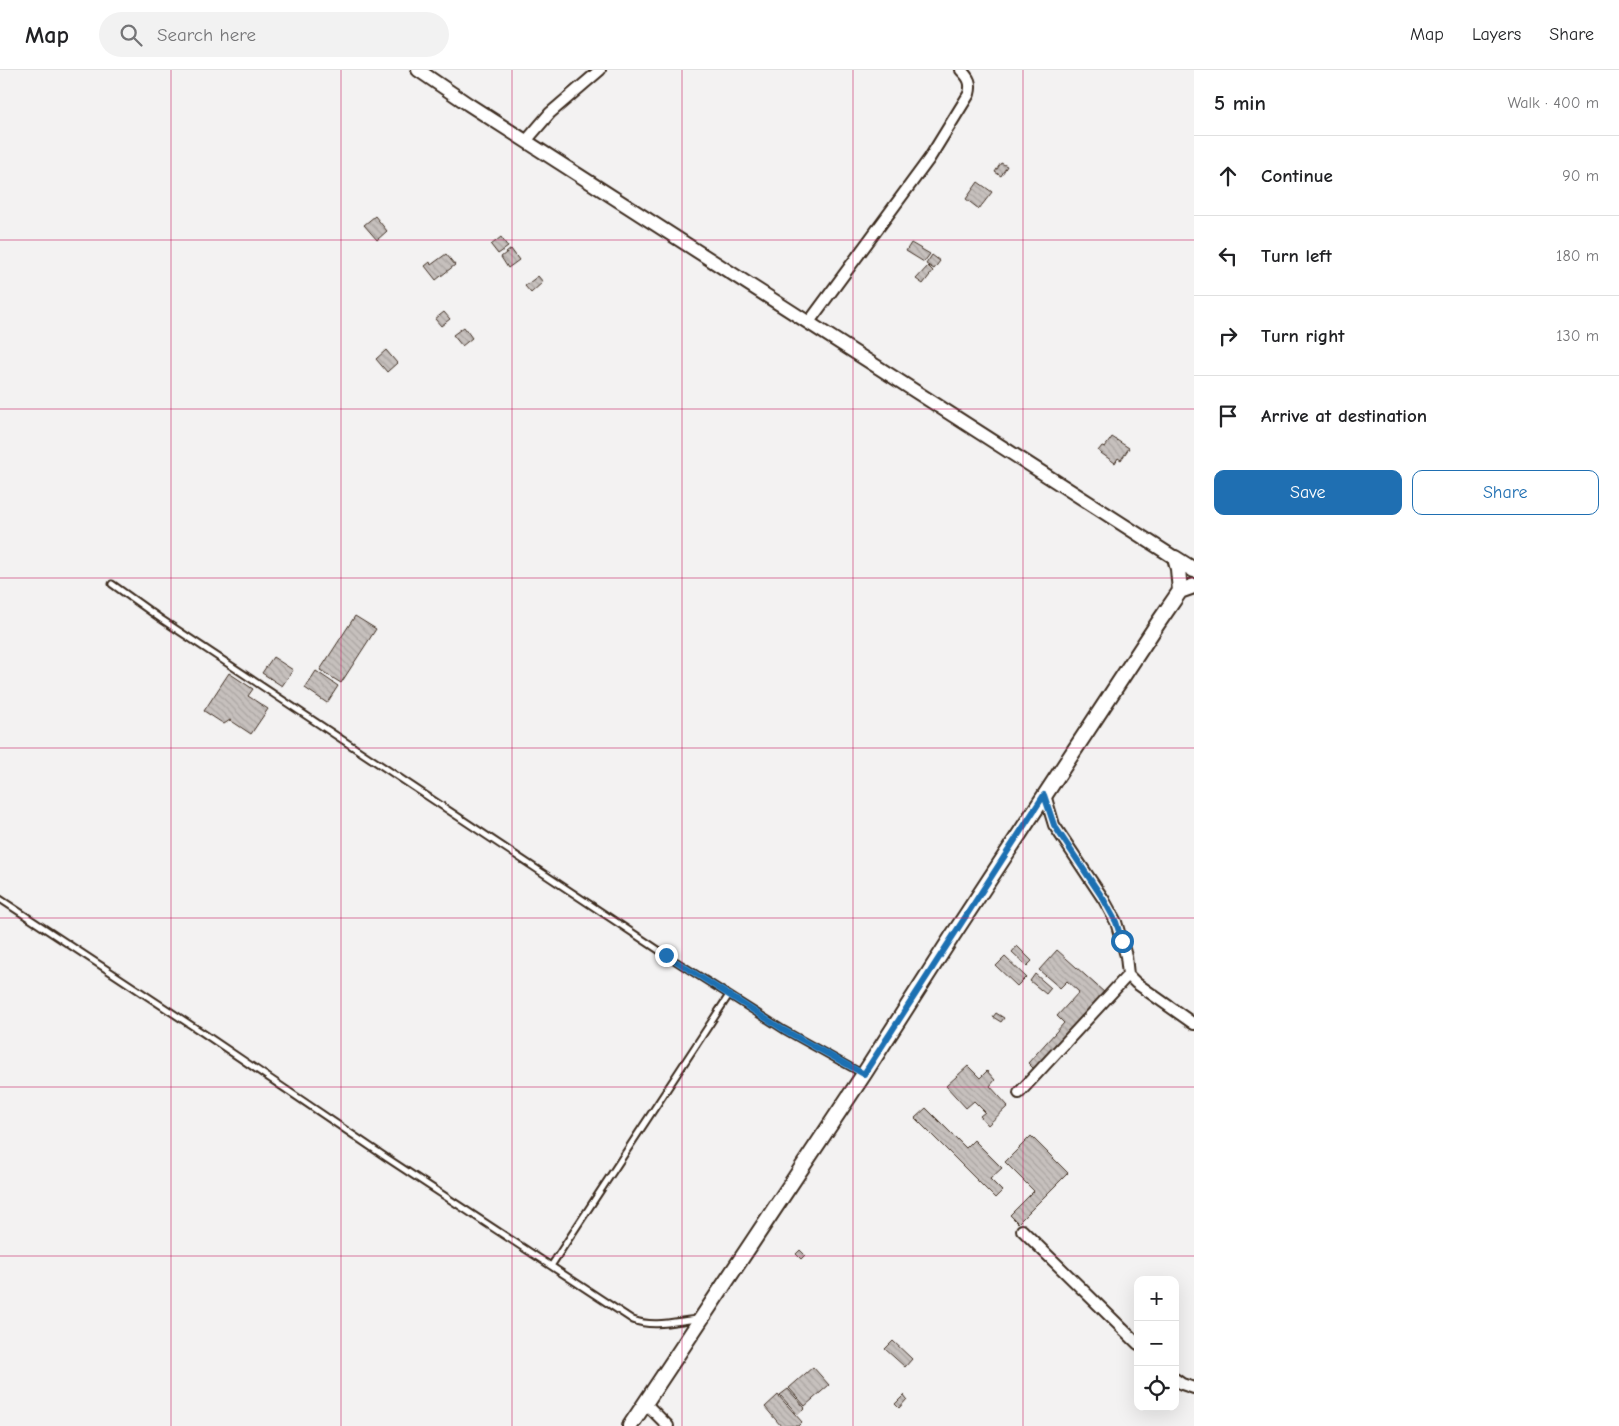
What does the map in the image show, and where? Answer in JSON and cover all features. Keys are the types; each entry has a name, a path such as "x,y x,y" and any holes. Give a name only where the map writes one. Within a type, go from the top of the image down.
{"main road":[{"path":"1175,558 1194,570"},
{"path":"1175,558 1180,591"},
{"path":"630,1426 864,1074 1044,795 1180,591 1194,586"}],"street":[{"path":"418,70 1175,558"},
{"path":"526,141 550,113 600,70"},
{"path":"809,322 930,159 969,94 971,86 961,70"},
{"path":"1044,795 1054,825 1104,900 1116,922 1126,956 1128,975 1136,983 1194,1024"},
{"path":"1019,1092 1128,975"},
{"path":"1022,1230 1134,1340"},
{"path":"1179,1382 1194,1388"},
{"path":"646,1404 668,1426"}],"lane":[{"path":"112,584 161,619 666,955 784,1030 864,1074"},
{"path":"0,899 633,1320 642,1324 654,1324 701,1318"},
{"path":"551,1266 729,995"}],"building":[{"path":"1001,163 1007,166 1001,176 995,172"},
{"path":"978,182 992,192 979,209 966,199"},
{"path":"375,216 387,231 377,240 364,225"},
{"path":"501,237 508,247 498,254 491,245"},
{"path":"911,243 930,254 924,262 906,251"},
{"path":"511,249 519,260 508,268 501,257"},
{"path":"446,254 455,265 436,280 425,266 430,262 431,265"},
{"path":"932,255 940,261 934,269 926,264"},
{"path":"928,266 933,271 923,284 916,279"},
{"path":"538,276 543,282 531,293 525,286"},
{"path":"444,312 450,319 441,326 435,319"},
{"path":"464,327 472,338 462,346 453,335"},
{"path":"386,350 397,363 387,372 376,359"},
{"path":"1112,437 1129,448 1121,460 1118,458 1115,463 1098,451 1102,446 1105,447"},
{"path":"355,616 376,629 341,683 320,670"},
{"path":"273,657 293,670 282,686 262,673"},
{"path":"316,671 338,686 327,703 305,688"},
{"path":"229,673 253,689 248,696 268,709 251,734 230,720 224,724 204,711"},
{"path":"1017,946 1032,961 1027,966 1012,952"},
{"path":"1057,950 1105,993 1035,1070 1028,1063 1064,1023 1057,1016 1079,992 1067,981 1060,988 1039,970"},
{"path":"1005,957 1026,977 1017,986 996,966"},
{"path":"1035,974 1051,988 1046,994 1030,981"},
{"path":"996,1013 1004,1018 1001,1022 993,1017"},
{"path":"968,1066 980,1078 987,1071 995,1080 990,1086 1008,1106 988,1125 980,1116 985,1112 974,1101 966,1108 946,1086"},
{"path":"926,1108 966,1148 974,1140 1002,1168 990,1179 1002,1191 995,1198 915,1118"},
{"path":"1031,1136 1068,1173 1018,1223 1010,1215 1034,1191 1005,1162"},
{"path":"800,1250 805,1255 801,1259 796,1254"},
{"path":"893,1341 912,1359 905,1367 885,1349"},
{"path":"813,1367 829,1385 805,1406 789,1388"},
{"path":"788,1389 805,1408 798,1415 780,1395"},
{"path":"778,1395 802,1422 798,1426 781,1426 765,1407"},
{"path":"904,1395 907,1399 899,1408 895,1404"}],"route":[{"path":"666,955 784,1030 864,1074 1044,795 1054,825 1104,900 1116,922 1122,941"}]}
